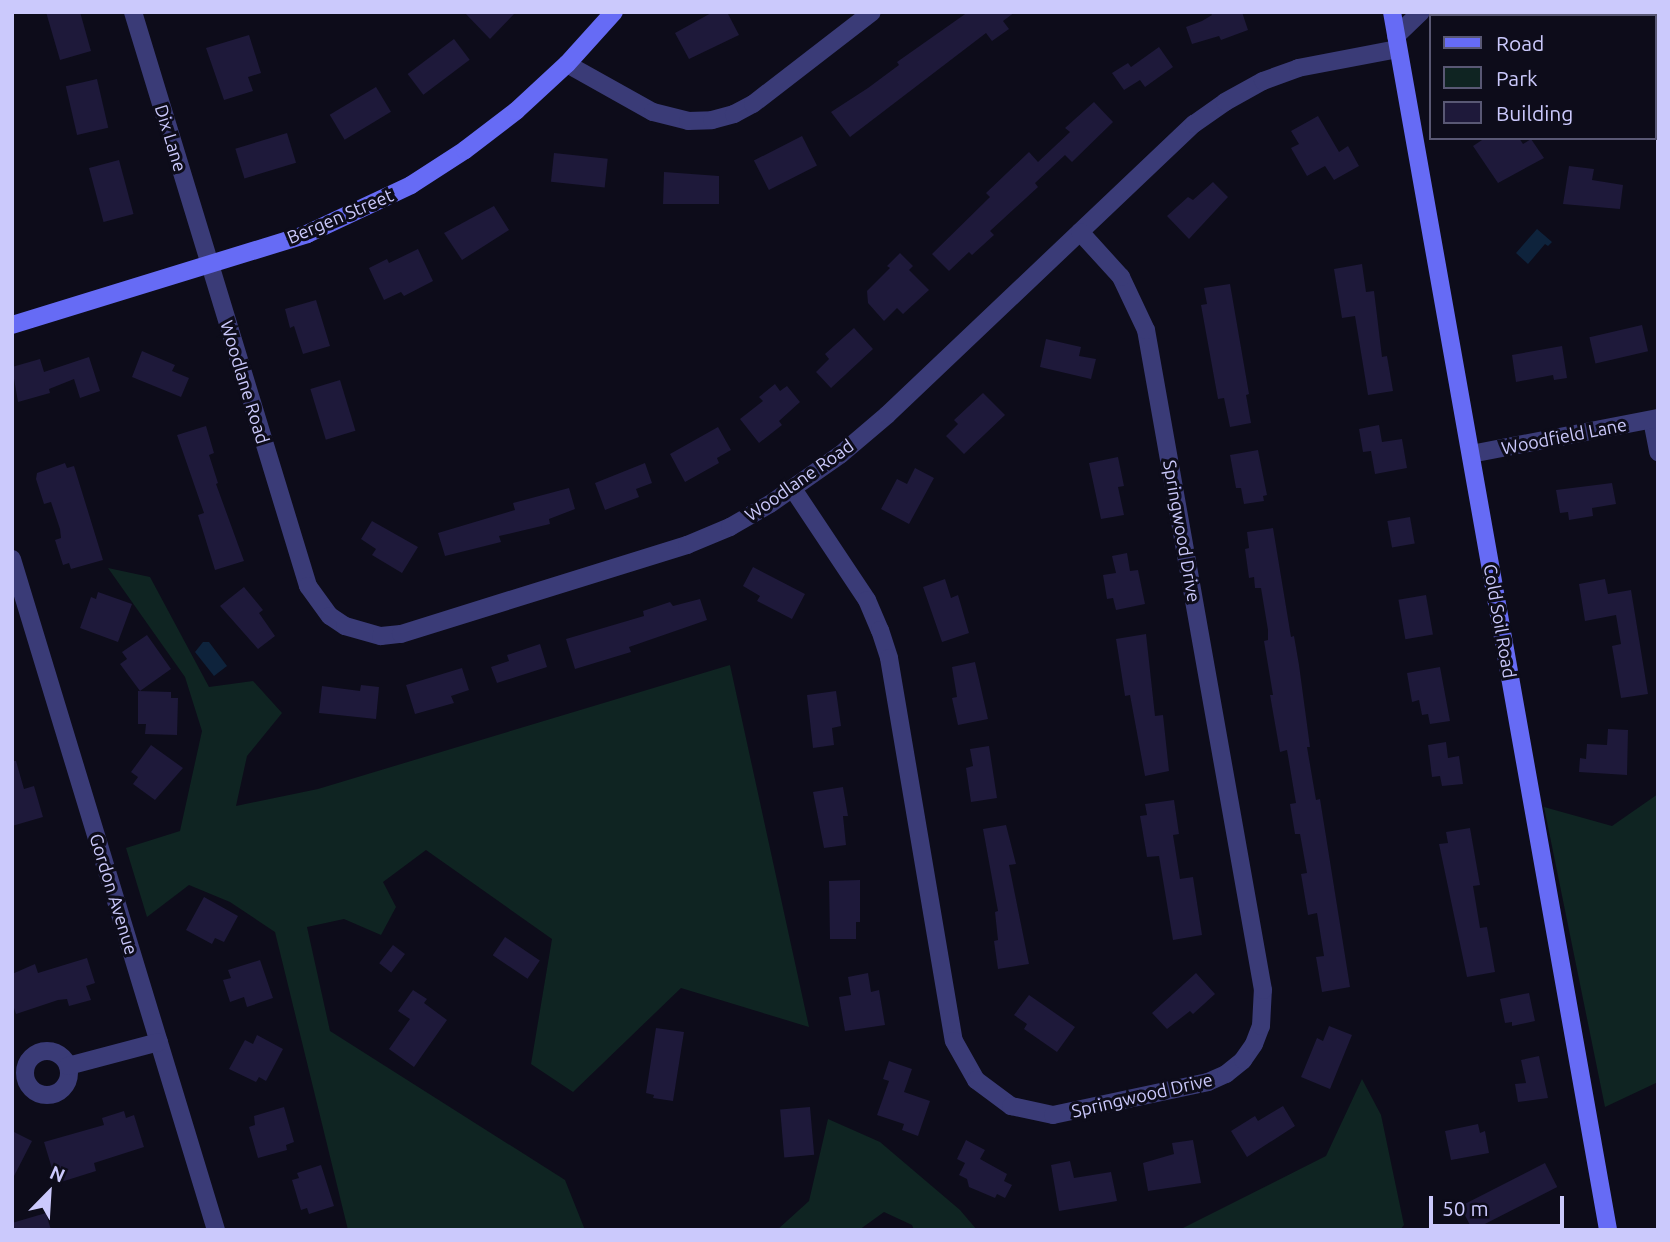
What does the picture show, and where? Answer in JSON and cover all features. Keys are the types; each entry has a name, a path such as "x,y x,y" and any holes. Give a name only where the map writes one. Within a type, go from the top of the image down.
{"street":[{"name":"Dix Lane","path":"133,12 209,264"},
{"name":"Bergen Street","path":"12,325 307,234 411,184 465,150 516,111 567,64 614,12"},
{"path":"567,64 653,113 688,121 712,121 753,104 872,12"},
{"name":"Cold Soil Road","path":"1392,12 1608,1230"},
{"path":"1397,42 1421,12"},
{"name":"Woodlane Road","path":"209,264 308,586 330,616 354,630 381,636 401,634 687,545 730,527 793,489 887,415 1194,124 1225,102 1263,81 1298,68 1397,42"},
{"name":"Springwood Drive","path":"793,489 867,600 889,658 954,1041 976,1080 1011,1106 1052,1115 1208,1082 1226,1074 1243,1060 1261,1026 1264,1008 1261,976 1146,330 1121,277 1080,232"},
{"path":"1655,419 1658,452"},
{"name":"Woodfield Lane","path":"1471,454 1655,419"},
{"name":"Gordon Avenue","path":"12,559 216,1230"},
{"path":"68,1066 159,1042"}],"green space":[{"path":"108,568 150,577 209,687 253,681 282,713 247,756 236,806 318,789 730,665 809,1027 681,988 573,1092 531,1064 552,939 426,850 383,882 396,907 381,935 344,919 307,927 330,1031 565,1180 585,1230 348,1230 275,932 230,902 189,885 147,917 126,848 180,831 202,731 185,677"},
{"path":"1658,794 1658,1082 1605,1107 1544,807 1612,826"},
{"path":"1362,1079 1381,1115 1404,1225 1400,1230 1179,1230 1326,1156"},
{"path":"828,1119 880,1142 960,1210 977,1230 914,1230 912,1225 884,1212 859,1230 777,1230 809,1201"}],"water":[{"path":"1537,229 1552,242 1548,246 1545,244 1528,264 1516,253"},
{"path":"203,642 209,642 227,666 214,676 195,652"}],"building":[{"path":"46,12 80,12 91,51 60,60"},
{"path":"464,12 516,12 490,39"},
{"path":"713,12 727,12 739,35 689,59 675,33"},
{"path":"968,12 1015,12 1003,21 1009,29 992,41 986,33 850,137 831,112 868,88 899,65 897,62"},
{"path":"1210,12 1242,12 1248,30 1221,40 1219,36 1192,44 1186,27 1212,15"},
{"path":"249,35 261,73 248,77 253,91 224,100 206,48"},
{"path":"454,39 470,60 423,95 408,74"},
{"path":"1159,47 1173,67 1145,87 1140,80 1124,90 1112,73 1128,63 1131,67"},
{"path":"97,79 108,128 77,135 66,86"},
{"path":"376,87 391,112 345,140 330,115"},
{"path":"1094,102 1113,122 1072,162 1065,155 1035,183 1038,187 990,231 994,235 972,255 969,252 949,271 932,254 990,197 986,193 1029,152 1038,162 1070,132 1065,128"},
{"path":"1318,116 1339,152 1348,146 1359,166 1334,180 1325,166 1307,176 1291,148 1299,144 1291,131"},
{"path":"287,133 296,163 244,178 235,149"},
{"path":"802,136 817,165 769,190 754,161"},
{"path":"1482,140 1520,140 1523,144 1532,140 1544,158 1498,183 1473,146"},
{"path":"554,153 608,159 605,187 551,182"},
{"path":"119,160 133,214 104,222 89,168"},
{"path":"1569,166 1594,169 1592,180 1623,185 1620,209 1563,204"},
{"path":"664,172 719,176 719,204 663,204"},
{"path":"1213,182 1228,197 1189,239 1167,216 1188,197 1193,200"},
{"path":"494,206 509,230 462,260 444,233"},
{"path":"418,249 433,281 404,296 401,292 384,300 369,268 387,259 389,263"},
{"path":"900,253 913,266 909,270 929,290 903,314 897,308 884,321 868,303 867,291 890,268 887,266"},
{"path":"1362,264 1366,292 1374,291 1382,357 1387,356 1393,391 1368,395 1355,316 1342,318 1334,269"},
{"path":"1230,284 1249,394 1246,395 1251,423 1230,427 1224,398 1218,399 1201,305 1207,304 1204,288"},
{"path":"316,300 330,346 303,354 294,326 290,328 285,309"},
{"path":"1642,325 1648,351 1595,363 1589,337"},
{"path":"854,328 873,349 831,388 816,372 829,359 825,354"},
{"path":"1046,339 1081,347 1079,356 1096,359 1091,379 1040,367"},
{"path":"1562,346 1567,378 1554,380 1553,375 1516,382 1512,355"},
{"path":"142,351 175,365 172,371 189,378 181,397 132,377"},
{"path":"89,357 100,391 80,398 74,379 49,389 50,393 18,402 12,367 40,359 44,372"},
{"path":"340,380 355,431 326,440 310,389"},
{"path":"775,384 780,391 787,386 800,402 779,421 782,425 759,443 740,419 763,401 759,397"},
{"path":"983,393 1005,415 964,454 946,436 958,424 954,420"},
{"path":"1379,425 1382,442 1402,439 1407,468 1375,474 1371,451 1363,452 1359,429"},
{"path":"206,426 214,453 209,455 218,483 216,484 244,561 215,570 198,515 204,513 177,435"},
{"path":"718,427 731,450 717,458 719,463 685,482 670,454"},
{"path":"1258,450 1267,495 1263,496 1264,501 1244,504 1241,488 1236,488 1230,455"},
{"path":"1118,457 1124,486 1118,487 1124,515 1101,519 1089,463"},
{"path":"65,463 67,468 74,466 103,560 71,569 69,563 63,565 55,540 61,538 60,529 51,502 44,504 36,479 37,473"},
{"path":"645,463 652,483 636,489 639,497 605,510 595,483"},
{"path":"915,468 934,478 909,524 881,509 897,479 907,484"},
{"path":"1612,483 1616,504 1592,508 1593,516 1569,520 1568,512 1560,513 1556,490"},
{"path":"569,488 575,509 549,519 550,524 499,536 501,542 445,556 438,533 515,510 513,503"},
{"path":"1410,517 1415,544 1392,548 1387,521"},
{"path":"372,521 418,547 402,573 372,555 376,549 361,539"},
{"path":"1273,528 1291,637 1294,636 1299,665 1310,747 1307,747 1316,800 1320,799 1350,987 1322,992 1316,957 1324,956 1317,913 1308,915 1301,874 1307,873 1300,834 1295,834 1290,804 1296,803 1287,750 1280,752 1270,695 1273,695 1264,641 1268,640 1268,630 1261,588 1255,588 1254,577 1249,578 1245,549 1249,548 1247,532"},
{"path":"1127,553 1130,571 1138,570 1145,604 1116,610 1113,598 1107,599 1103,575 1116,573 1112,556"},
{"path":"753,567 805,594 792,619 757,601 760,596 743,586"},
{"path":"945,579 951,598 958,595 969,633 942,642 923,587"},
{"path":"1605,579 1608,594 1631,590 1648,694 1621,698 1612,646 1621,644 1616,615 1585,621 1579,584"},
{"path":"244,587 263,610 259,613 275,636 258,649 220,606"},
{"path":"98,592 132,604 118,642 80,628 91,597 96,599"},
{"path":"1426,595 1433,634 1405,639 1398,600"},
{"path":"700,599 707,620 629,647 631,652 575,669 566,639 644,616 643,611 670,602 673,606"},
{"path":"1146,634 1155,716 1163,715 1169,771 1145,776 1130,695 1125,696 1116,639"},
{"path":"147,635 171,669 140,691 120,664 127,659 122,652"},
{"path":"540,644 547,667 497,683 491,667 509,661 507,655"},
{"path":"975,662 988,719 958,725 952,698 957,697 952,667"},
{"path":"1440,667 1450,721 1430,724 1428,714 1422,715 1419,700 1412,702 1407,673"},
{"path":"462,668 469,690 451,696 454,703 415,714 406,685"},
{"path":"361,685 379,687 376,719 319,713 322,686 360,691"},
{"path":"138,691 171,692 171,698 178,698 177,735 145,734 146,724 138,724"},
{"path":"836,691 841,726 832,728 834,745 813,748 807,695"},
{"path":"1608,729 1628,730 1627,775 1579,772 1580,758 1586,759 1587,744 1607,745"},
{"path":"1446,742 1448,758 1459,756 1463,784 1442,786 1440,776 1432,777 1428,745"},
{"path":"151,745 183,768 155,800 133,784 138,777 131,772"},
{"path":"989,746 997,798 971,802 966,768 973,766 970,749"},
{"path":"12,761 16,761 24,789 34,786 43,817 12,826"},
{"path":"843,787 848,816 843,816 846,845 824,848 813,792"},
{"path":"1174,800 1179,834 1173,835 1180,879 1193,877 1202,935 1173,940 1159,856 1147,857 1140,816 1147,815 1145,804"},
{"path":"1006,825 1016,864 1009,865 1029,964 998,969 994,941 998,940 995,912 998,911 983,829"},
{"path":"1470,828 1480,885 1473,886 1480,928 1487,927 1495,972 1467,977 1439,844 1448,843 1446,832"},
{"path":"860,880 860,922 856,922 856,939 830,939 829,881"},
{"path":"204,897 238,916 224,942 215,938 212,944 186,930"},
{"path":"505,937 540,960 528,979 493,955"},
{"path":"393,945 405,954 391,972 379,963"},
{"path":"87,958 95,983 86,986 91,1000 69,1006 67,999 58,1000 16,1014 12,1002 12,974 35,964 38,973"},
{"path":"260,960 273,998 247,1007 244,997 230,1002 223,980 231,978 228,970"},
{"path":"868,973 871,992 879,990 885,1025 845,1031 839,997 851,995 848,977"},
{"path":"1196,973 1215,994 1193,1014 1190,1011 1167,1029 1152,1013"},
{"path":"413,990 427,999 424,1003 447,1020 414,1067 389,1049 410,1019 398,1011"},
{"path":"1529,993 1535,1021 1512,1026 1512,1022 1505,1023 1500,999"},
{"path":"1029,995 1075,1027 1057,1052 1024,1029 1027,1024 1014,1015"},
{"path":"1329,1026 1352,1035 1330,1089 1301,1077 1317,1038 1323,1041"},
{"path":"656,1028 684,1032 673,1101 653,1098 654,1095 646,1093"},
{"path":"257,1035 283,1049 266,1081 259,1077 256,1082 229,1069 245,1040 253,1044"},
{"path":"1539,1056 1548,1098 1518,1102 1515,1084 1526,1083 1521,1060"},
{"path":"889,1061 912,1069 904,1092 930,1101 918,1136 902,1130 904,1124 877,1115 889,1081 883,1079"},
{"path":"1283,1106 1295,1126 1247,1157 1231,1131 1255,1116 1258,1121"},
{"path":"284,1107 294,1142 286,1145 287,1150 258,1158 249,1127 255,1125 254,1116"},
{"path":"810,1107 814,1155 784,1157 780,1110"},
{"path":"124,1111 126,1118 134,1115 144,1147 94,1163 96,1171 61,1182 58,1171 53,1172 44,1142 104,1125 102,1118"},
{"path":"1478,1124 1480,1133 1485,1131 1489,1153 1451,1160 1445,1131"},
{"path":"12,1131 32,1141 12,1180"},
{"path":"966,1140 985,1150 980,1159 1007,1174 1004,1181 1012,1185 1005,1198 997,1194 995,1198 969,1187 967,1179 959,1175 965,1163 957,1159"},
{"path":"1193,1140 1201,1183 1148,1191 1143,1163 1174,1154 1172,1143"},
{"path":"1070,1161 1074,1178 1111,1172 1117,1201 1059,1211 1051,1165"},
{"path":"1545,1163 1557,1187 1473,1230 1460,1206"},
{"path":"321,1165 334,1206 309,1214 307,1208 301,1210 292,1180 299,1178 297,1173"},
{"path":"46,1213 51,1230 12,1230 12,1223"}]}
